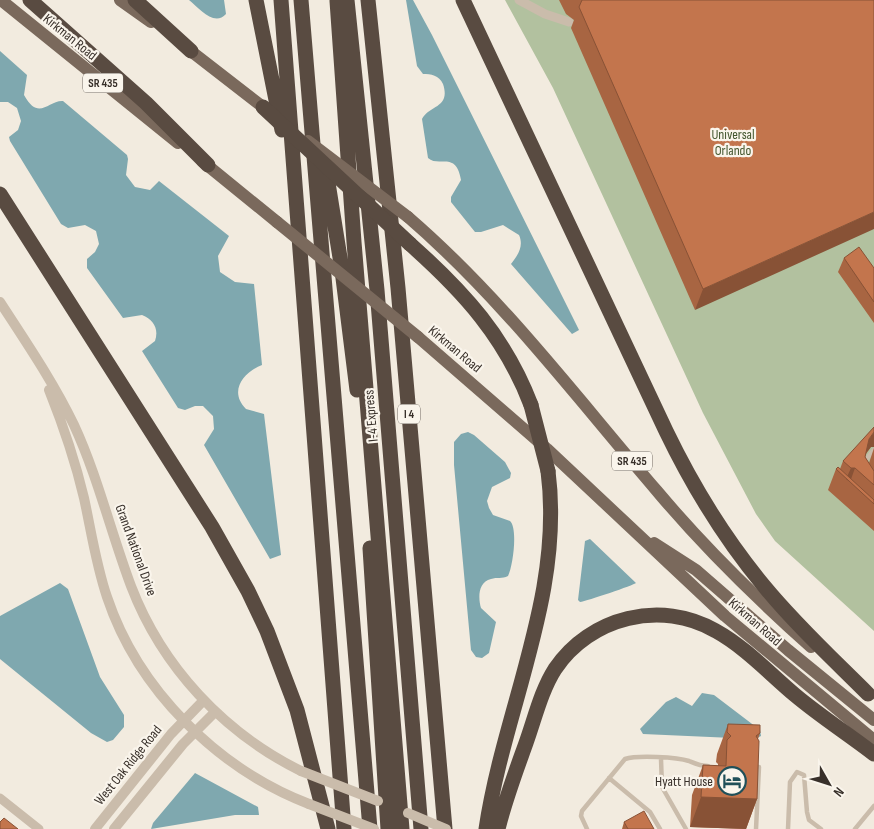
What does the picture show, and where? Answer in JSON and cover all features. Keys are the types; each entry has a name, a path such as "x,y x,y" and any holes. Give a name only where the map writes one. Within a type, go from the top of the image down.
{"highway":[{"path":"30,0 146,102 208,165"},
{"path":"135,0 191,51"},
{"path":"256,0 299,218"},
{"path":"281,0 344,829"},
{"path":"301,0 370,829"},
{"path":"337,0 394,807 388,829"},
{"name":"I-4 Express","path":"346,0 378,300 421,829"},
{"name":"I 4","path":"368,0 398,288 445,829"},
{"path":"463,0 666,431 696,489 730,541 764,586 795,621 871,697"},
{"path":"306,53 342,270 356,379 369,524 378,686 394,807 402,829"},
{"path":"263,107 461,292 487,323 513,365 531,405 548,471 552,528 547,577 498,765 486,829"},
{"path":"0,194 212,527 248,591 267,631 297,710 328,829"},
{"path":"498,829 543,695 555,670 573,648 591,634 610,624 634,617 677,616 715,630 805,703 874,754"}],"main road":[{"name":"Kirkman Road","path":"1,0 208,165 418,337 535,438 750,637 874,740"},
{"name":"Kirkman Road","path":"120,0 191,51 408,217 449,254 506,311 662,497 722,563 793,631 871,697"},
{"path":"618,516 696,570 794,656 874,720"}],"street":[{"path":"519,0 545,14 569,22"},
{"name":"Grand National Drive","path":"0,302 74,426 92,468 132,587 163,649 214,712 251,743 301,771 445,829"},
{"name":"Grand National Drive","path":"41,368 68,439 107,597 120,630 147,676 184,720 228,759 255,776 310,804 374,829"},
{"name":"West Oak Ridge Road","path":"95,829 184,720 204,700"},
{"path":"114,829 195,731 214,712"},
{"path":"0,798 39,829"}],"lane":[{"path":"861,469 864,461 874,450"},
{"path":"588,829 582,819 582,811 628,758 688,761 698,766 716,766"},
{"path":"662,759 662,787 686,829"},
{"path":"748,767 759,767 756,829"},
{"path":"788,829 790,782 797,772 804,775 806,812 809,820 821,829"},
{"path":"609,778 647,809 660,829"},
{"path":"856,829 874,806"}],"green space":[{"name":"Universal Orlando","path":"505,0 874,0 874,631 775,541 756,514 703,413 553,88"}],"water":[{"path":"189,0 224,0 226,14 217,18 212,17"},
{"path":"406,0 413,0 432,35 579,330 572,334 511,264 521,247 519,235 503,225 475,232 451,202 451,197 461,180 459,171 451,162 432,161 428,158 422,119 425,114 442,102 445,92 443,84 437,77 423,74 417,66"},
{"path":"0,51 27,75 24,95 29,103 34,107 44,108 63,101 127,155 126,175 135,187 150,190 159,181 229,236 218,256 220,272 235,282 254,284 262,365 244,377 238,389 238,396 246,409 264,414 281,555 270,559 204,445 214,429 213,416 203,406 195,406 185,410 178,408 142,351 155,341 156,337 156,329 150,319 142,315 123,318 87,268 87,259 95,252 99,244 96,231 85,225 68,228 61,224 10,141 9,137 18,130 21,121 17,108 8,102 0,102"},
{"path":"468,432 505,462 511,473 510,478 492,487 487,501 493,515 510,521 514,531 514,539 513,556 508,576 493,578 481,587 479,600 481,608 496,622 489,653 482,658 476,657 471,650 454,465 454,442 461,434"},
{"path":"590,539 636,583 580,602 578,600 585,541"},
{"path":"60,583 68,589 100,677 124,715 124,727 113,740 107,742 91,733 0,659 0,616"},
{"path":"702,693 714,695 760,730 761,736 755,739 643,734 640,729 666,702 676,697 692,706"},
{"path":"195,773 258,807 259,815 235,815 151,829 153,823"}],"building":[{"path":"582,0 874,0 874,212 703,289 579,7"},
{"path":"859,247 874,268 874,302 844,258"},
{"path":"874,427 865,457 874,471 874,485 855,468 851,468 843,461"},
{"path":"838,467 874,500 874,504 836,469"},
{"path":"728,724 760,725 760,733 756,736 759,741 757,799 701,797 703,765 726,766 727,740 731,736 727,732"},
{"path":"644,811 654,829 628,829 624,822"},
{"path":"4,818 18,829 0,829 0,822"}],"place":[{"name":"Hyatt House","path":"732,781"}]}
